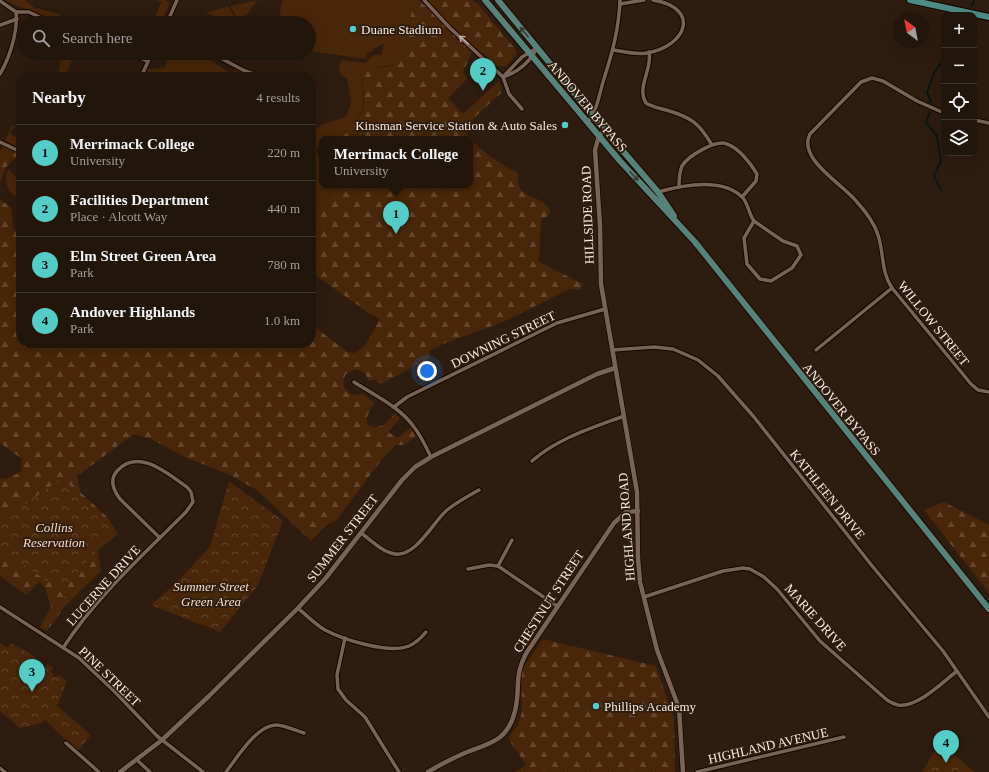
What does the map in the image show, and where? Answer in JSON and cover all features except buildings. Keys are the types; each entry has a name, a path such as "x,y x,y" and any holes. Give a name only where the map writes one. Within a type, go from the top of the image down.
{"highway":[{"path":"910,0 989,17"}],"main road":[{"name":"ANDOVER BYPASS","path":"485,0 662,209 678,223"},
{"name":"ANDOVER BYPASS","path":"498,0 593,116 658,192 678,223 989,609"}],"street":[{"path":"170,16 177,0"},
{"path":"424,0 449,27 502,77 509,94 522,109"},
{"path":"588,122 593,116 614,50 620,2 644,0"},
{"path":"614,50 636,53 649,52 675,41 682,31 682,15 675,7 653,0"},
{"path":"0,1 16,12 29,12 37,16"},
{"path":"16,12 17,16"},
{"path":"0,25 16,19"},
{"path":"0,74 10,48 16,23"},
{"path":"502,77 528,52 537,48"},
{"path":"502,77 514,73 532,57 537,48"},
{"path":"649,52 650,61 642,96 646,103 686,116 694,121 702,129 712,145"},
{"path":"224,60 248,72"},
{"path":"143,72 147,61"},
{"name":"WILLOW STREET","path":"941,112 917,101 883,81 866,79 808,139 808,151 813,161 848,191 873,223 880,239 886,277 892,288 971,384 978,390 989,392"},
{"path":"977,121 989,124"},
{"path":"599,136 605,130"},
{"name":"HILLSIDE ROAD","path":"599,136 595,150 603,301"},
{"path":"0,142 16,150"},
{"path":"679,187 679,176 685,162 712,145 720,142 732,146 758,174 756,181 742,198"},
{"path":"658,192 679,187 707,184 728,190 742,198 754,221 783,241 797,246 801,255 792,268 771,281 760,279 747,264 744,238 754,221"},
{"path":"816,350 892,288"},
{"name":"HIGHLAND ROAD","path":"603,301 637,492 638,567 657,650 679,708 682,728 683,772"},
{"name":"DOWNING STREET","path":"394,407 407,398 557,323 605,309"},
{"name":"KATHLEEN DRIVE","path":"612,350 654,347 673,349 698,360 718,376 770,437 873,567 898,594 989,717"},
{"name":"SUMMER STREET","path":"120,772 162,740 217,689 298,608 325,579 407,475 431,457 597,374 615,368"},
{"path":"354,382 394,407 414,426 431,457"},
{"path":"532,461 541,453 562,440 624,416"},
{"name":"LUCERNE DRIVE","path":"63,648 76,628 105,595 191,507 193,502 191,492 187,487 147,462 134,460 128,462 114,475 113,481 116,493 160,538"},
{"path":"361,533 386,551 394,554 404,554 419,543 448,510 479,490"},
{"name":"CHESTNUT STREET","path":"428,772 452,759 493,743 506,731 515,711 518,674 521,663 557,606 617,520 626,512 638,511"},
{"path":"498,566 512,540"},
{"path":"468,569 486,565 498,566 557,606"},
{"name":"MARIE DRIVE","path":"644,597 723,571 736,568 750,569 772,583 820,642 887,700 900,705 921,699 956,671"},
{"name":"PINE STREET","path":"0,606 63,648 91,669 162,740 203,772"},
{"path":"298,608 325,630 345,638 373,646 396,649 409,646 418,642 426,632"},
{"path":"345,638 337,675 338,689 346,700 365,717 399,772"},
{"path":"226,772 251,740 268,727 280,726 304,733"},
{"name":"HIGHLAND AVENUE","path":"697,772 844,737"},
{"path":"66,743 99,772"},
{"path":"137,760 150,772"},
{"path":"0,768 5,772"}],"green space":[{"path":"4,0 25,0 35,8 60,14 60,16 41,16"},
{"path":"155,0 165,0 170,3 164,16 155,16 161,2"},
{"path":"258,0 247,14 243,16 236,16 230,6"},
{"path":"283,0 413,0 408,34 400,58 395,65 378,67 362,80 363,99 361,112 354,125 344,136 319,136 319,146 316,148 316,129 323,124 346,117 351,102 347,78 341,75 339,65 342,60 365,63 374,55 381,55 384,44 373,49 372,52 367,52 366,59 316,52 316,16 280,16 280,11"},
{"path":"413,0 419,0 472,52 463,72 467,79 448,98 463,114 499,81 502,92 474,118 466,133 468,136 343,136 356,122 364,106 363,82 366,71 395,65 403,51 410,25"},
{"path":"426,0 472,0 478,4 516,50 517,54 506,66 497,66 452,28"},
{"path":"228,6 234,16 213,16 205,13"},
{"path":"61,60 72,60 67,72 59,72"},
{"path":"168,60 210,60 229,72 146,72 148,69 164,68"},
{"path":"237,67 243,72 233,72"},
{"path":"12,125 16,128 13,128 10,134 16,137 16,146 5,141"},
{"path":"473,141 490,156 518,173 518,182 523,192 545,204 550,210 548,216 541,219 539,262 583,284 580,290 570,289 503,322 443,344 429,351 430,358 381,384 375,380 369,381 365,373 357,369 346,374 344,377 344,386 347,391 353,395 362,394 374,402 366,419 368,425 376,427 383,425 395,413 400,419 388,432 398,438 411,427 417,436 404,445 396,445 382,459 336,521 328,524 311,541 257,490 230,475 185,457 151,439 134,434 77,476 80,492 107,517 118,534 98,550 101,571 64,607 47,631 40,627 51,606 45,588 40,581 26,595 0,576 0,478 5,479 21,472 22,459 0,443 0,199 11,208 14,230 16,231 16,348 316,348 316,328 347,352 355,353 365,346 380,319 369,313 316,276 316,206 330,202 332,199 328,188 473,188"},
{"path":"3,146 16,152 16,158 6,167 0,182 0,151"},
{"path":"316,148 319,158 319,188 328,188 332,200 330,203 316,206"},
{"path":"8,170 10,170 16,178 16,196 10,191 6,184"},
{"name":"Collins Reservation","path":"62,478 115,528 66,586 69,592 46,631 44,629 66,594 0,549 0,522"},
{"name":"Summer Street Green Area","path":"229,481 283,521 258,585 220,632 151,605 176,583 210,547"},
{"path":"944,502 989,525 989,593 924,510"},
{"name":"Phillips Academy","path":"543,639 656,666 674,719 675,772 515,772 526,765 508,738 518,725 522,712 521,671"},
{"path":"0,643 8,648 11,643 35,657 33,662 44,669 47,664 53,668 51,672 56,678 58,675 67,681 57,706 91,735 78,751 45,720 42,723 20,728 0,711"},
{"path":"940,742 974,772 922,772"}],"waterway":[{"path":"972,6 974,0"},
{"path":"931,102 927,93 934,73 941,63"},
{"path":"930,112 926,122 937,136 941,161 934,176 941,190"}],"place":[{"name":"Duane Stadium","path":"353,29"},
{"name":"Facilities Department","path":"483,91"},
{"name":"Kinsman Service Station & Auto Sales","path":"565,125"},
{"name":"Merrimack College","path":"396,234"},
{"name":"Elm Street Green Area","path":"32,692"},
{"name":"Phillips Academy","path":"596,706"},
{"name":"Andover Highlands","path":"946,763"}]}
